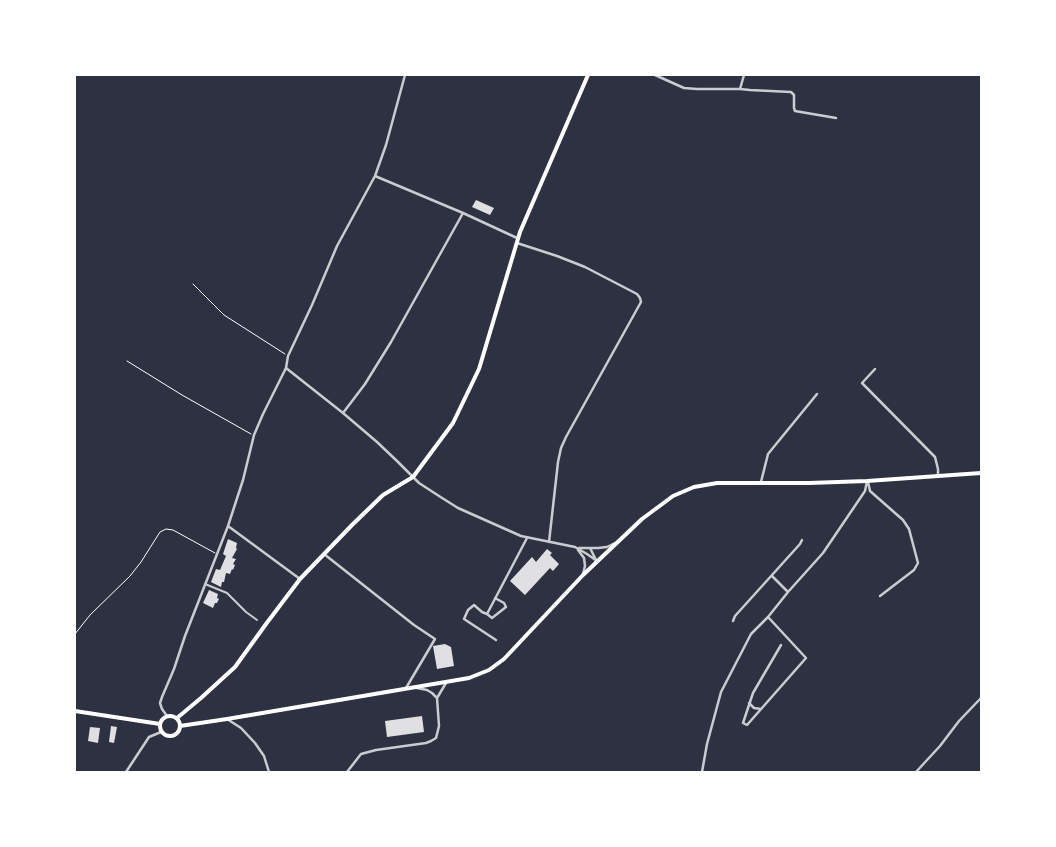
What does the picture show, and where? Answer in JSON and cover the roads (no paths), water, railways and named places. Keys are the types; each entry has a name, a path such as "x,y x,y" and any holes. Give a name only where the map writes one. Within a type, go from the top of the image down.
{"main road":[{"path":"177,718 234,667 300,579 352,525 384,495 413,478 453,423 479,369 517,240 588,75"},
{"path":"180,726 416,688 469,678 489,670 504,659 583,575 642,519 673,496 694,486 717,482 809,483 981,473"},
{"path":"75,710 160,724"},
{"path":"171,715 177,718 180,726 178,732 173,735 166,735 162,732 160,724 162,719 171,715"}],"street":[{"path":"167,716 160,703 162,696 228,526 243,480 254,436 286,368 288,356 337,246 374,176 386,146 405,75"},
{"path":"655,75 684,88 740,88 791,92 794,94 795,111 836,118"},
{"path":"740,88 744,75"},
{"path":"374,176 463,213 517,240 567,259 637,294 640,298 639,306 561,448 549,542"},
{"path":"343,413 365,384 391,342 463,213"},
{"path":"286,368 343,413 397,460 419,484 458,508 527,538 575,548 607,547 619,541"},
{"path":"875,369 862,383 936,458 938,476"},
{"path":"761,482 768,454 816,394"},
{"path":"702,772 707,744 721,692 751,634 823,553 864,491 867,481"},
{"path":"867,481 870,491 903,520 909,529 918,563 914,570 880,596"},
{"path":"228,526 300,579"},
{"path":"487,614 527,538"},
{"path":"733,621 735,616 802,540"},
{"path":"575,548 597,561"},
{"path":"575,548 584,558 583,575"},
{"path":"590,548 597,561"},
{"path":"324,554 435,639 405,689"},
{"path":"772,576 788,592"},
{"path":"205,584 227,593 257,620"},
{"path":"495,598 504,603 506,607 492,618 474,606 468,610 464,619 496,640"},
{"path":"768,617 806,658 747,725 743,723 753,693 781,645"},
{"path":"347,772 361,754 426,743 436,738 439,726 437,698 446,682"},
{"path":"416,688 427,690 437,698"},
{"path":"916,772 981,698"},
{"path":"749,703 754,708 761,709"},
{"path":"227,719 241,728 256,743 264,756 269,772"},
{"path":"126,772 149,737 162,732"}]}
